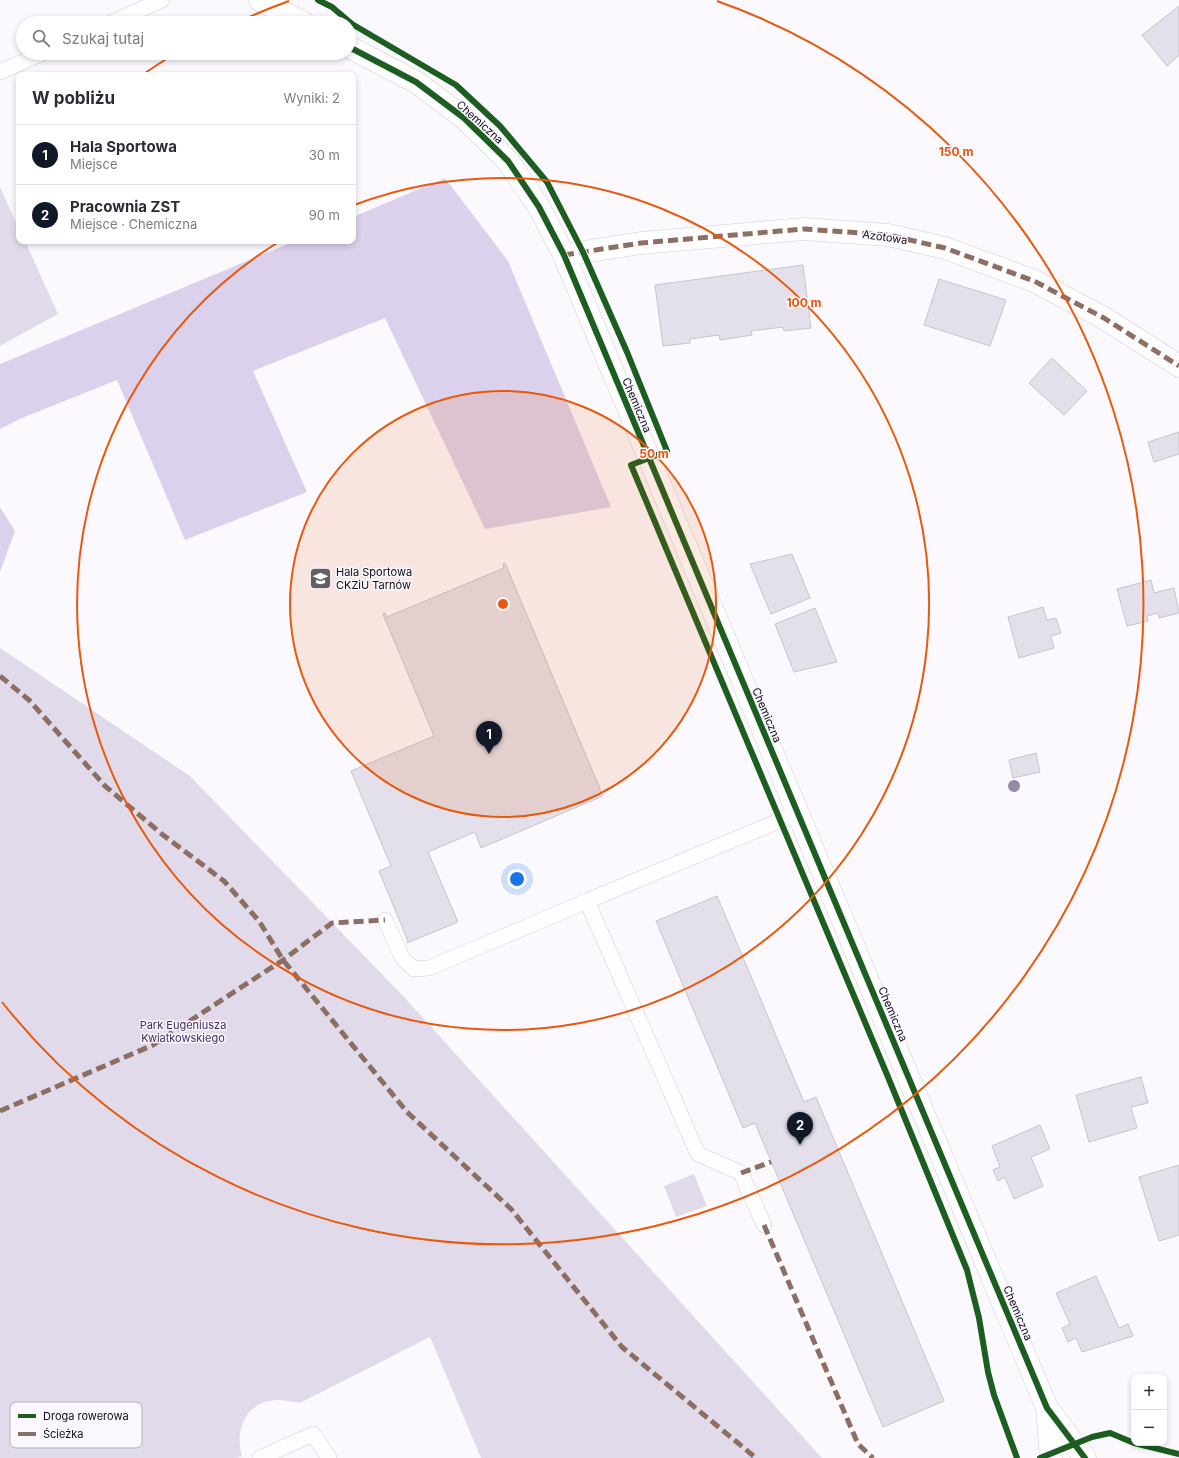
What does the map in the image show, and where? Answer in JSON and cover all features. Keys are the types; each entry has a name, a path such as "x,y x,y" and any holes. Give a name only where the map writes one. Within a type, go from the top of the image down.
{"street":[{"path":"260,0 291,16"},
{"name":"Chemiczna","path":"356,51 416,82 464,118 508,161 539,207 564,255 1047,1408 1085,1458"},
{"name":"Azotowa","path":"564,255 641,243 804,229 888,235 945,248 1034,281 1104,318 1179,366"},
{"name":"Chemiczna","path":"1047,1408 1050,1458"}],"lane":[{"path":"126,16 162,0"},
{"path":"0,72 27,60"},
{"path":"385,920 403,959 414,969 428,968 798,813"},
{"path":"587,901 698,1154 741,1173 764,1225"},
{"path":"260,1458 313,1434 329,1458"}],"green space":[{"path":"0,187 16,222 16,244 26,244 58,314 0,346"},
{"name":"Park Eugeniusza Kwiatkowskiego","path":"0,648 190,776 404,997 822,1458 481,1458 430,1337 300,1403 278,1400 258,1405 245,1418 240,1436 242,1456 237,1458 0,1458"},
{"path":"694,1174 707,1206 676,1217 664,1186"}],"shaded area":[{"path":"445,178 508,261 611,507 485,529 385,318 253,371 307,492 185,540 117,380 22,418 0,429 0,364 288,244 356,244 356,216"},
{"path":"0,507 15,531 0,572"}],"building":[{"path":"1179,6 1179,55 1167,66 1142,35"},
{"path":"803,265 811,328 784,331 783,327 751,331 752,335 720,340 719,335 690,339 690,343 663,346 655,285"},
{"path":"939,279 1006,300 990,346 924,325"},
{"path":"1052,358 1087,391 1064,415 1029,383"},
{"path":"1179,432 1179,454 1154,462 1148,442"},
{"path":"792,554 810,598 771,614 750,564"},
{"path":"505,563 603,796 481,848 475,832 428,852 458,922 407,943 408,941 379,871 391,866 351,771 434,736 383,614 385,613 387,617 504,568 503,564"},
{"path":"1151,580 1154,593 1174,588 1179,613 1159,618 1158,613 1147,616 1148,621 1127,626 1117,589"},
{"path":"1043,607 1047,620 1056,618 1061,633 1051,636 1054,648 1019,658 1008,617"},
{"path":"815,608 837,662 794,672 775,624"},
{"path":"1036,753 1040,772 1013,778 1009,760"},
{"path":"717,896 804,1102 816,1097 944,1401 883,1427 755,1123 743,1128 656,921"},
{"path":"1141,1077 1148,1103 1131,1107 1137,1128 1089,1142 1076,1095"},
{"path":"1040,1125 1050,1149 1031,1157 1043,1186 1014,1199 1005,1177 998,1181 993,1170 1000,1167 992,1146"},
{"path":"1179,1165 1179,1235 1159,1241 1139,1177"},
{"path":"1096,1276 1119,1328 1128,1324 1133,1336 1082,1352 1076,1338 1068,1342 1062,1328 1070,1324 1056,1293"}],"marked path":[{"path":"564,255 641,243 804,229 888,235 945,248 1034,281 1104,318 1179,366"},
{"path":"0,676 29,700 105,786 163,835 224,881 259,921 283,960 407,1112 511,1209 622,1347 756,1458"},
{"path":"0,1111 153,1045 283,960 332,923 385,920"},
{"path":"741,1173 771,1162"},
{"path":"764,1225 858,1444 873,1458"}],"cycle path":[{"path":"318,0 332,7 343,16"},
{"path":"356,26 456,85 500,126 547,182 583,252 627,352 667,451 631,465 888,1077 967,1270 979,1318 988,1372 994,1395 1017,1458"},
{"path":"356,51 416,82 464,118 508,161 539,207 564,255 1047,1408 1085,1458"},
{"path":"1040,1458 1092,1437 1110,1433 1134,1443 1179,1454"}],"place":[{"name":"Hala Sportowa CKZiU Tarnów","path":"321,578"},
{"name":"Hala Sportowa","path":"489,754"},
{"name":"Pracownia ZST","path":"800,1145"}]}
